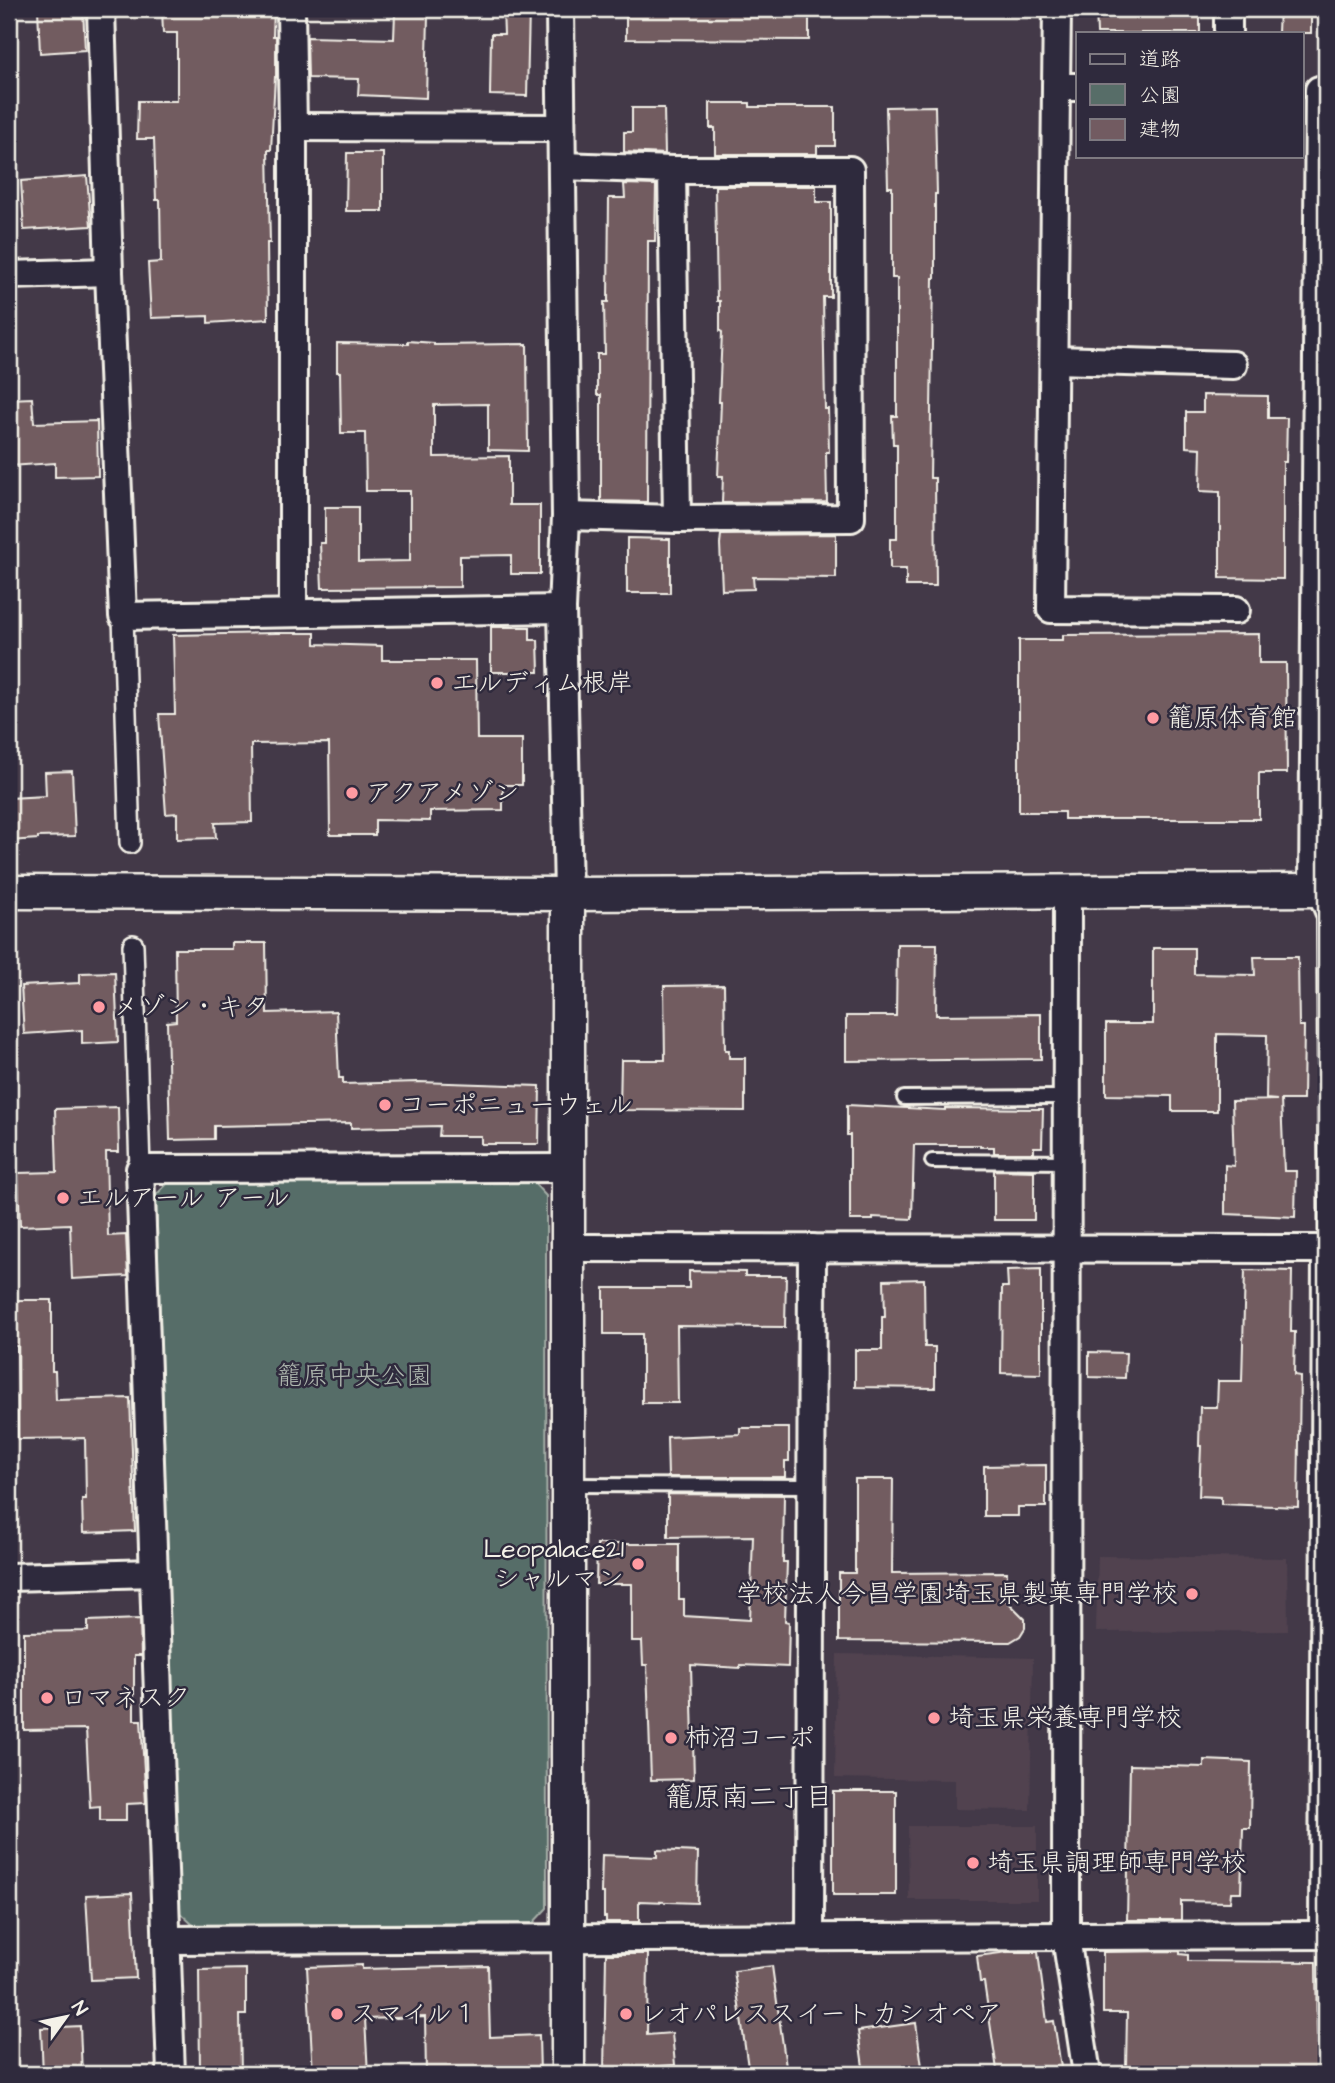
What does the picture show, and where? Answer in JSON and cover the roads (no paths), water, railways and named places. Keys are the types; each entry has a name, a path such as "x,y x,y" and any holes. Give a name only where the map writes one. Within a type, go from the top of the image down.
{"street":[{"path":"102,9 130,844"},
{"path":"291,9 293,612"},
{"path":"560,9 566,516 562,610 568,894 568,2074"},
{"path":"1057,9 1067,87 1054,360 1051,610 1236,610"},
{"path":"1228,9 1228,32"},
{"path":"9,892 568,894 1320,890 1316,89"},
{"path":"293,127 561,128"},
{"path":"562,166 672,170 850,170 850,518 677,519 566,516"},
{"path":"672,170 677,519"},
{"path":"9,275 109,272"},
{"path":"1054,360 1233,365"},
{"path":"123,616 562,610"},
{"path":"1067,892 1066,1937 1087,2074"},
{"path":"133,945 171,2074"},
{"path":"140,1168 568,1168"},
{"path":"166,1940 1324,1935 1326,1249 568,1248"},
{"path":"810,1937 812,1248"},
{"path":"9,1577 154,1573"}],"lane":[{"path":"1320,890 1324,917 1326,1249"},
{"path":"904,1098 1067,1097"},
{"path":"932,1161 1067,1162"},
{"path":"568,1485 811,1486"}],"place":[{"name":"エルディム根岸","path":"437,683"},
{"name":"籠原体育館","path":"1153,718"},
{"name":"アクアメゾン","path":"352,793"},
{"name":"メゾン・キタ","path":"99,1007"},
{"name":"コーポニューウェル","path":"385,1105"},
{"name":"エルアール アール","path":"63,1198"},
{"name":"Leopalace21 シャルマン","path":"638,1564"},
{"name":"学校法人今昌学園埼玉県製菓専門学校","path":"1192,1594"},
{"name":"ロマネスク","path":"47,1698"},
{"name":"埼玉県栄養専門学校","path":"934,1718"},
{"name":"柿沼コーポ","path":"671,1738"},
{"name":"埼玉県調理師専門学校","path":"973,1863"},
{"name":"スマイル１","path":"337,2014"},
{"name":"レオパレススイートカシオペア","path":"626,2014"}],"district":[{"name":"籠原南二丁目","path":"749,1797"}],"park label":[{"name":"籠原中央公園","path":"354,1376"}]}
